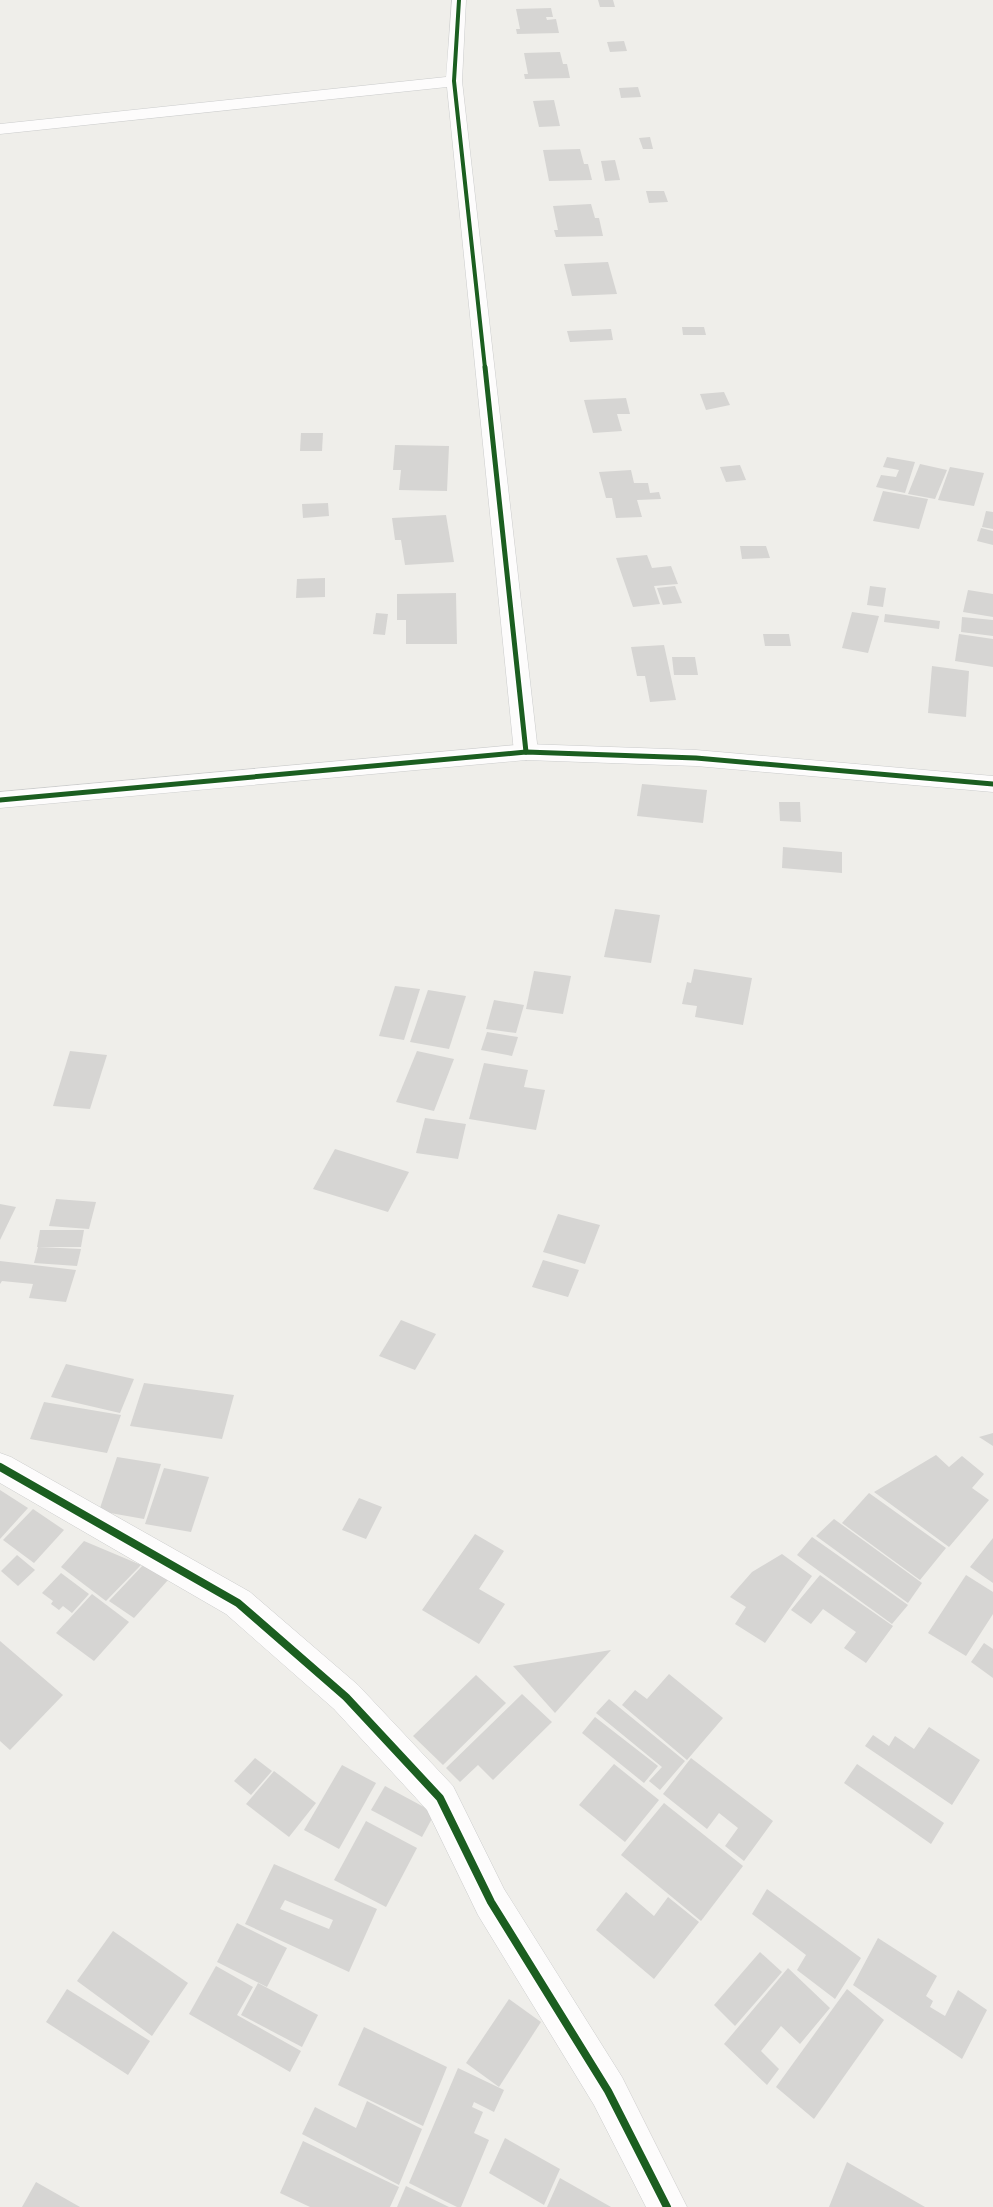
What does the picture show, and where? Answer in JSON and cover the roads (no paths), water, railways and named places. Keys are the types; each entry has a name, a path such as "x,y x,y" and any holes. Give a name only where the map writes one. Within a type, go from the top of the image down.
{"street":[{"path":"459,0 454,81 526,752"},
{"path":"0,129 454,81"},
{"path":"0,800 526,752 696,758 927,776 993,784"},
{"path":"0,1467 238,1603 346,1697 440,1798 491,1902 608,2091 667,2207"}]}
